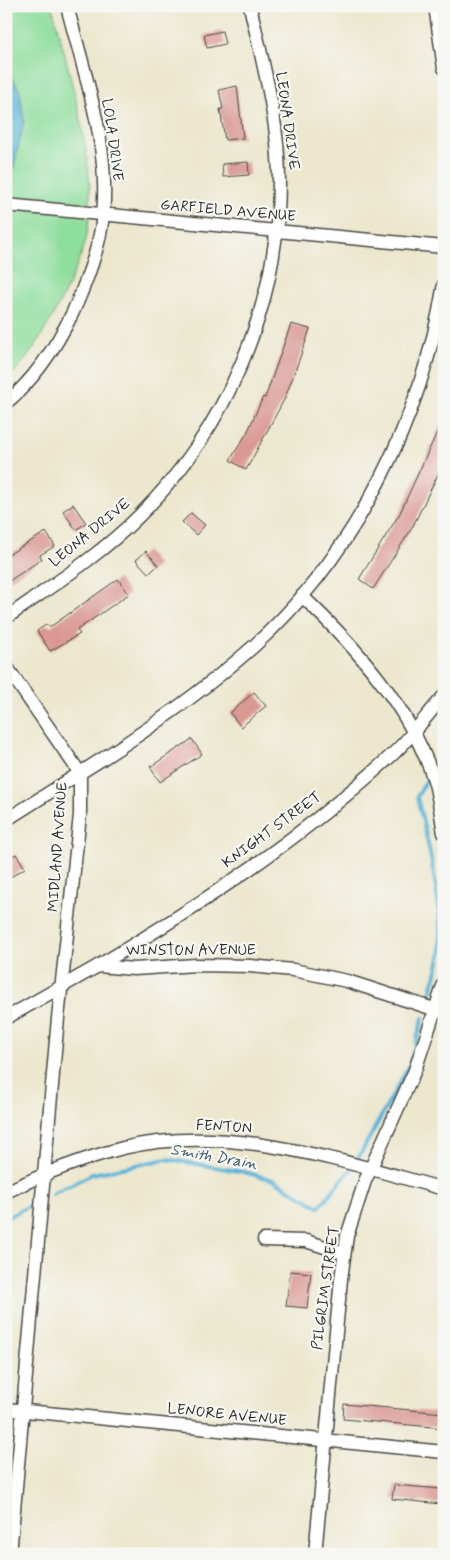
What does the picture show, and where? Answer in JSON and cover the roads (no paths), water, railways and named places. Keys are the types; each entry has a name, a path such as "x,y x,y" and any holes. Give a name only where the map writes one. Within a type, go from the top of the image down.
{"street":[{"name":"LOLA DRIVE","path":"6,403 35,373 70,318 91,269 103,214 104,183 96,125 67,6"},
{"name":"LEONA DRIVE","path":"6,618 113,540 155,500 191,455 222,405 249,345 268,282 279,180 270,96 250,6"},
{"path":"435,6 444,68"},
{"name":"GARFIELD AVENUE","path":"8,206 444,247"},
{"name":"MIDLAND AVENUE","path":"10,1554 44,1175 80,815 80,773 166,718 203,690 255,645 302,596 335,553 384,470 405,424 421,380 434,334 444,284"},
{"path":"302,596 362,656 402,713 434,781 444,833"},
{"path":"6,666 80,773 6,820"},
{"name":"KNIGHT STREET","path":"98,966 143,939 286,843 346,796 412,734 444,696"},
{"name":"WINSTON AVENUE","path":"98,966 134,969 196,965 250,966 293,970 346,981 440,1011"},
{"path":"6,1018 98,966"},
{"name":"PILGRIM STREET","path":"315,1554 344,1253 352,1220 365,1181 440,1011 444,982"},
{"name":"FENTON","path":"6,1192 44,1175 124,1147 196,1140 272,1147 371,1170 444,1190"},
{"path":"264,1240 306,1241 344,1253"},
{"name":"LENORE AVENUE","path":"6,1410 444,1452"}],"water":[{"path":"6,67 20,91 24,121 6,203"}],"waterway":[{"name":"Smith Drain","path":"434,768 444,753"},
{"name":"Smith Drain","path":"429,776 417,797 434,873 441,932 440,956 430,995"},
{"name":"Smith Drain","path":"356,1162 409,1066 423,1018"},
{"name":"Smith Drain","path":"52,1194 92,1174 167,1159 244,1172 274,1180 319,1207 353,1167"},
{"name":"Smith Drain","path":"6,1218 33,1204"}]}
